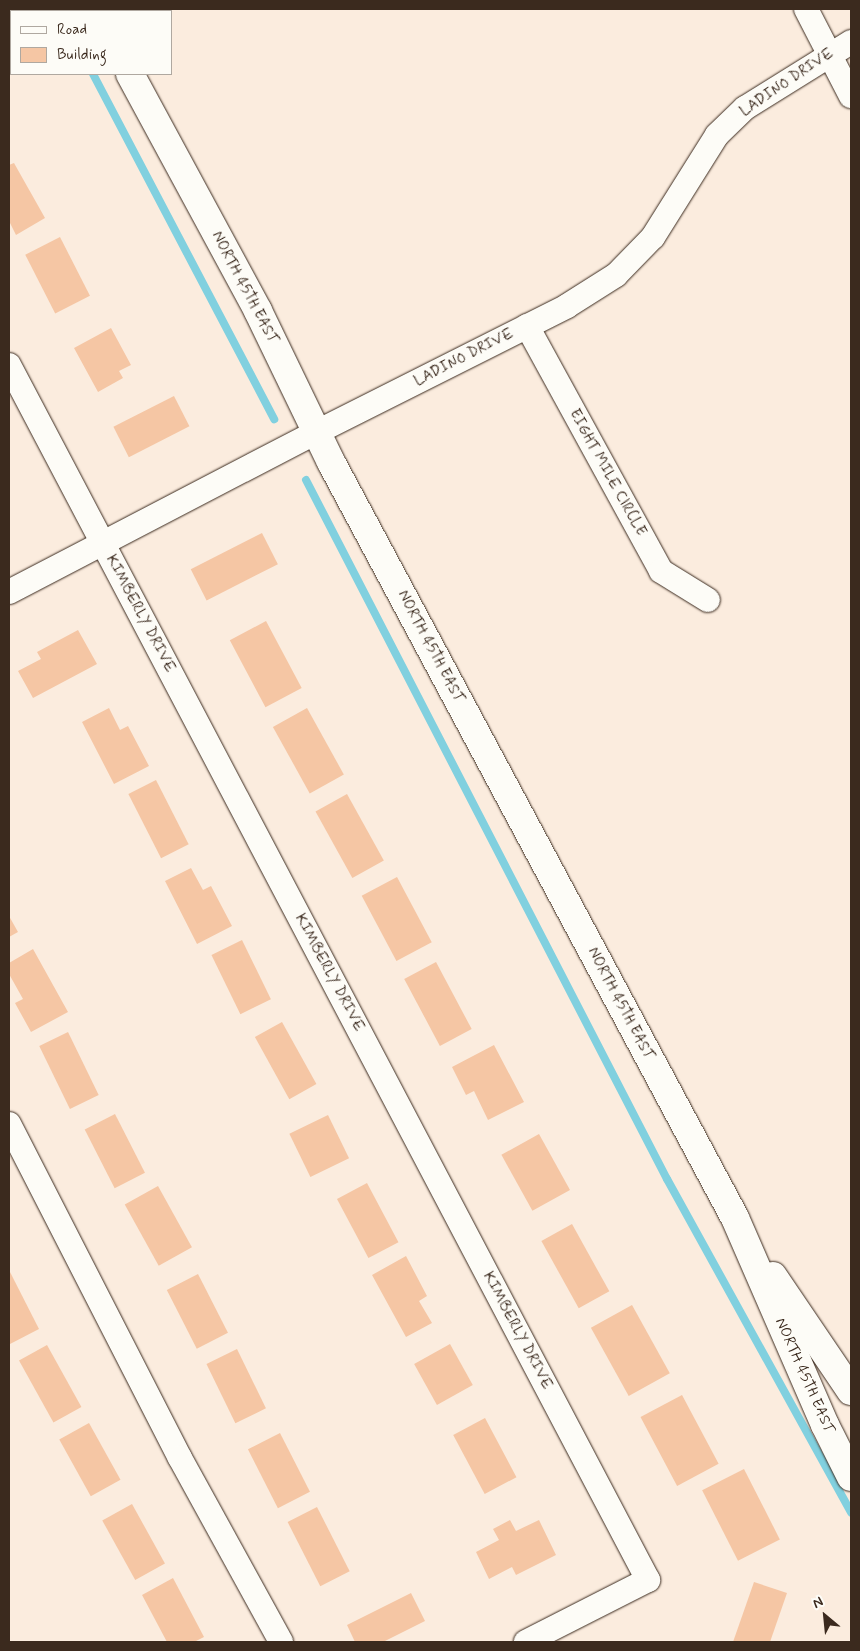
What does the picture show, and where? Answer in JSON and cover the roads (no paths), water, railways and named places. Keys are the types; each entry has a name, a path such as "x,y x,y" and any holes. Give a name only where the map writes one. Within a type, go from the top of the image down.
{"main road":[{"name":"NORTH 45TH EAST","path":"131,75 258,312 317,432 735,1218 825,1426 851,1477"},
{"name":"NORTH 45TH EAST","path":"735,1218 851,1392"}],"street":[{"path":"806,9 851,96"},
{"name":"LADINO DRIVE","path":"9,592 317,432 567,306 616,276 653,237 717,134 745,108 828,54 851,42"},
{"name":"EIGHT MILE CIRCLE","path":"527,326 661,571 708,600"},
{"name":"KIMBERLY DRIVE","path":"9,366 648,1580 526,1642"},
{"path":"9,1124 180,1458 281,1642"}],"waterway":[{"path":"94,75 274,419"},
{"path":"306,480 667,1179 851,1513"}]}
